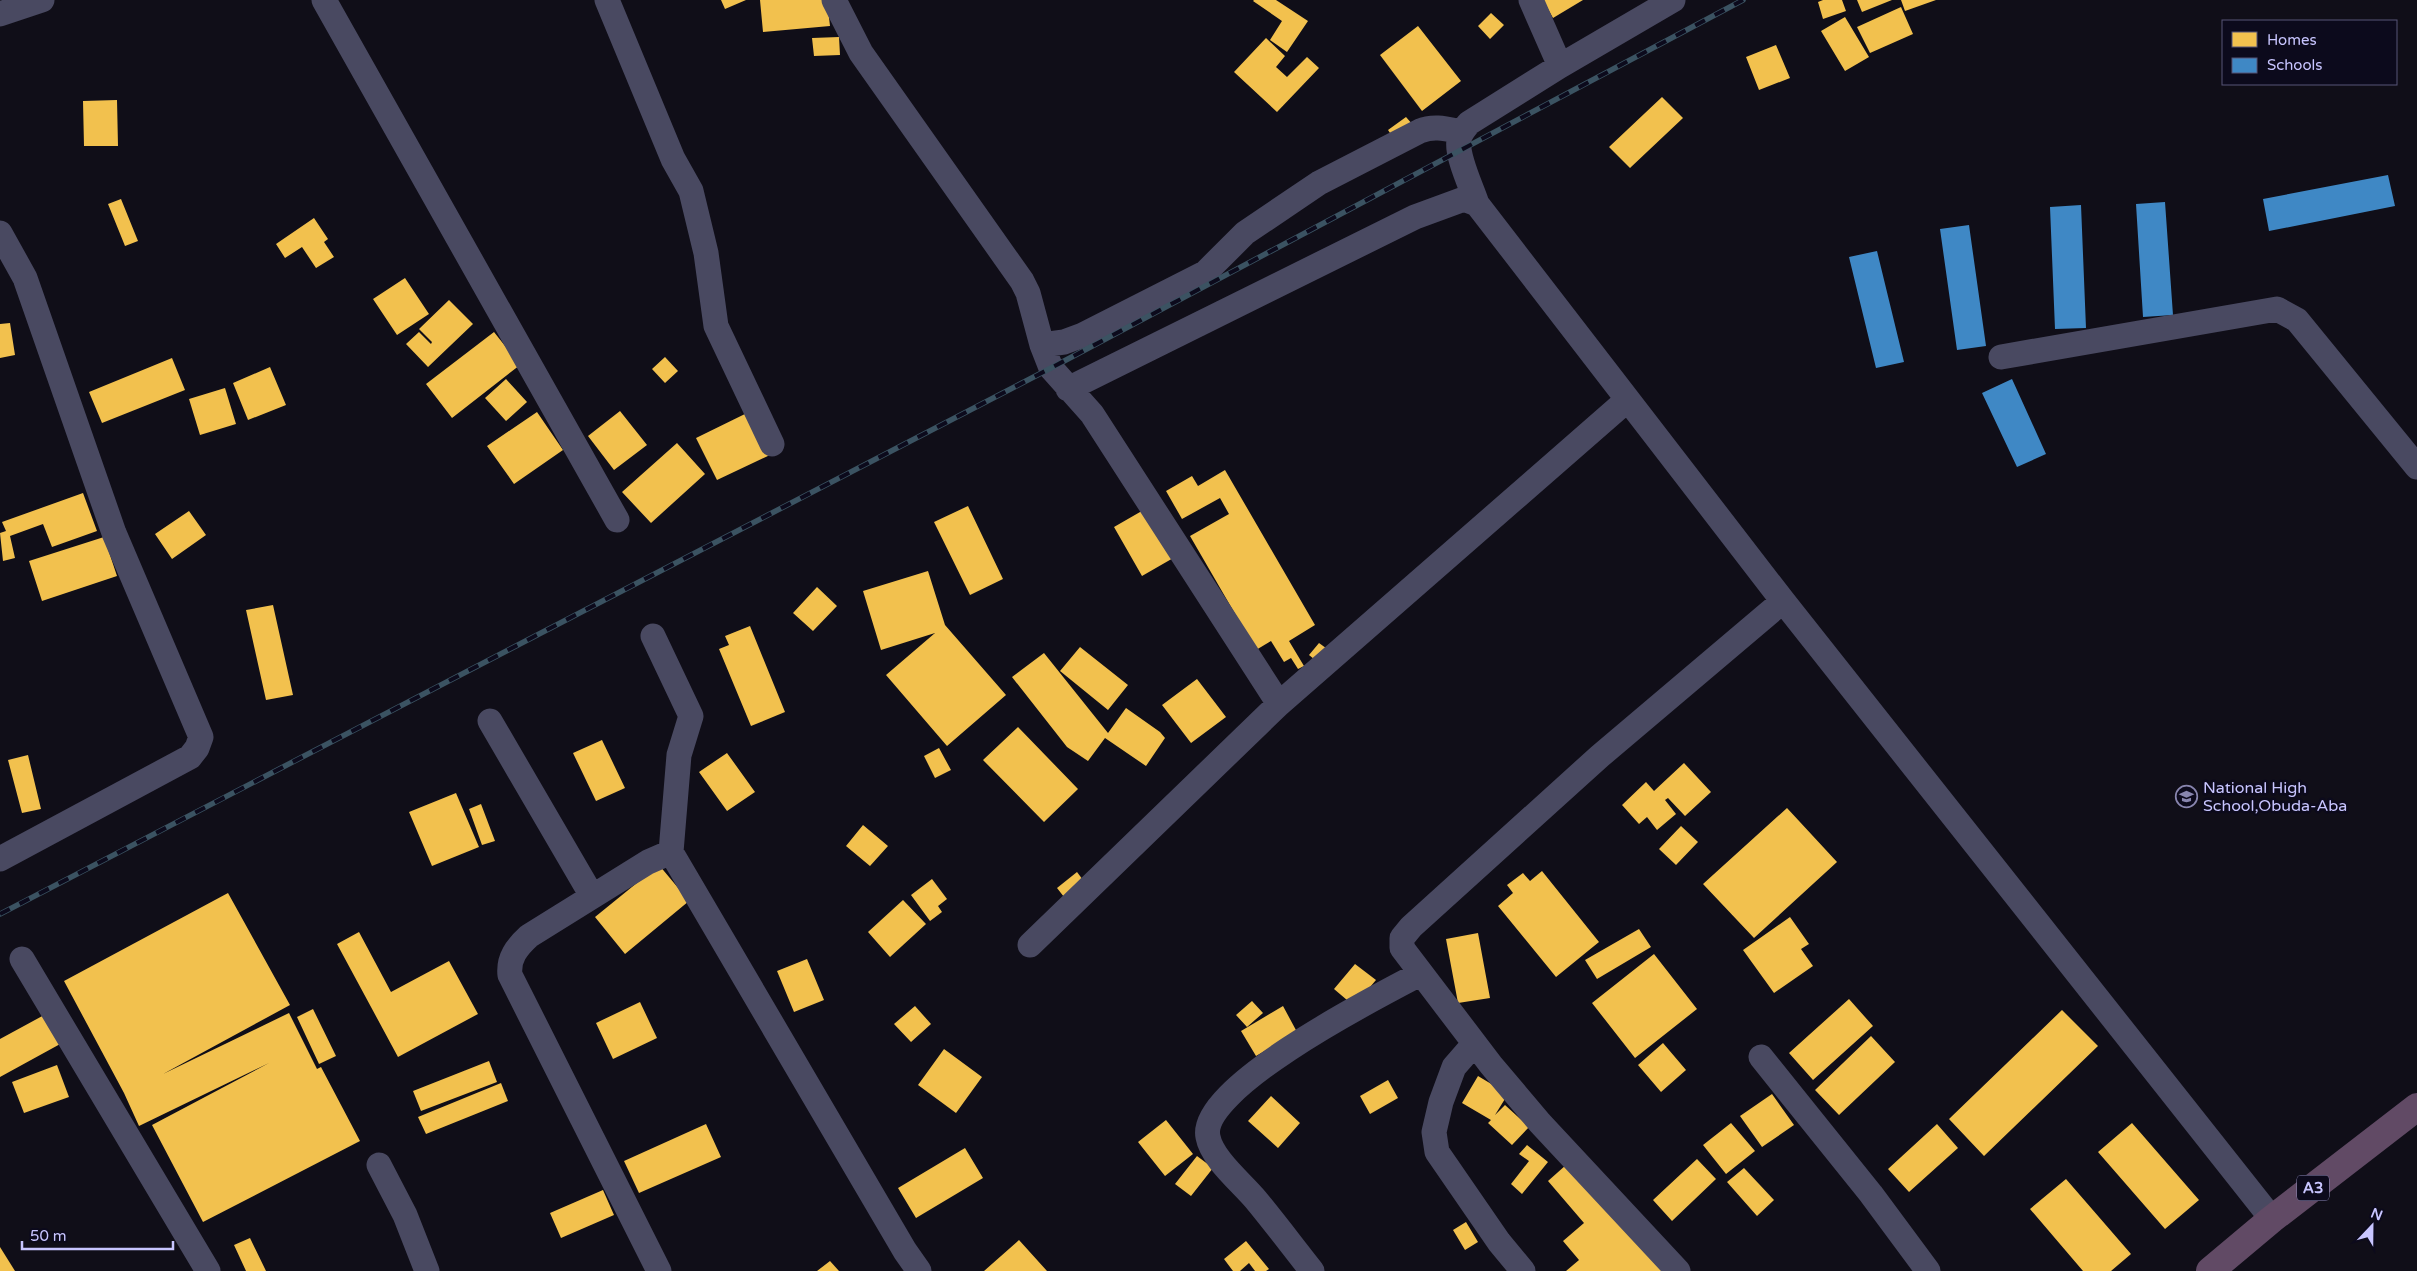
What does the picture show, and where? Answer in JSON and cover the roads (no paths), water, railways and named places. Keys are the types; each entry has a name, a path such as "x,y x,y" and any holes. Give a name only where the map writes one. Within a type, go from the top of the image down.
{"highway":[{"name":"A3","path":"2210,1271 2272,1219 2417,1107"}],"street":[{"path":"0,14 42,0"},
{"path":"324,0 618,520"},
{"path":"607,0 673,159 691,192 706,253 716,326 772,444"},
{"path":"834,0 862,53 1022,281 1028,293 1042,345 1051,368 1092,414 1279,704"},
{"path":"1531,0 1560,66"},
{"path":"1673,0 1560,66 1469,123 1458,140 1461,158 1477,204 1626,401 2272,1219"},
{"path":"1042,345 1064,342 1205,273 1244,234 1319,183 1420,131 1428,128 1442,128 1462,132"},
{"path":"1068,389 1415,217 1464,199 1477,204"},
{"path":"0,233 25,278 114,533 201,737 197,748 190,757 0,859"},
{"path":"2001,357 2277,309 2297,320 2417,467"},
{"path":"1030,944 1279,704 1626,401"},
{"path":"1678,1271 1540,1123 1474,1044 1402,948 1402,938 1411,927 1600,756 1783,601"},
{"path":"653,636 691,716 679,755 671,852 905,1251 919,1271"},
{"path":"490,721 592,896"},
{"path":"659,1271 510,975 509,965 519,945 592,896 648,862 671,852"},
{"path":"22,959 208,1271"},
{"path":"1312,1271 1255,1199 1219,1160 1207,1137 1212,1115 1233,1091 1295,1044 1420,974"},
{"path":"1474,1044 1454,1067 1441,1102 1434,1132 1438,1152 1499,1242 1523,1271"},
{"path":"1761,1057 1871,1194 1928,1271"},
{"path":"379,1165 405,1215 427,1271"}],"railway":[{"path":"0,914 1051,368 1743,0"}],"place":[{"name":"National High School,Obuda-Aba","path":"2187,796"}]}
